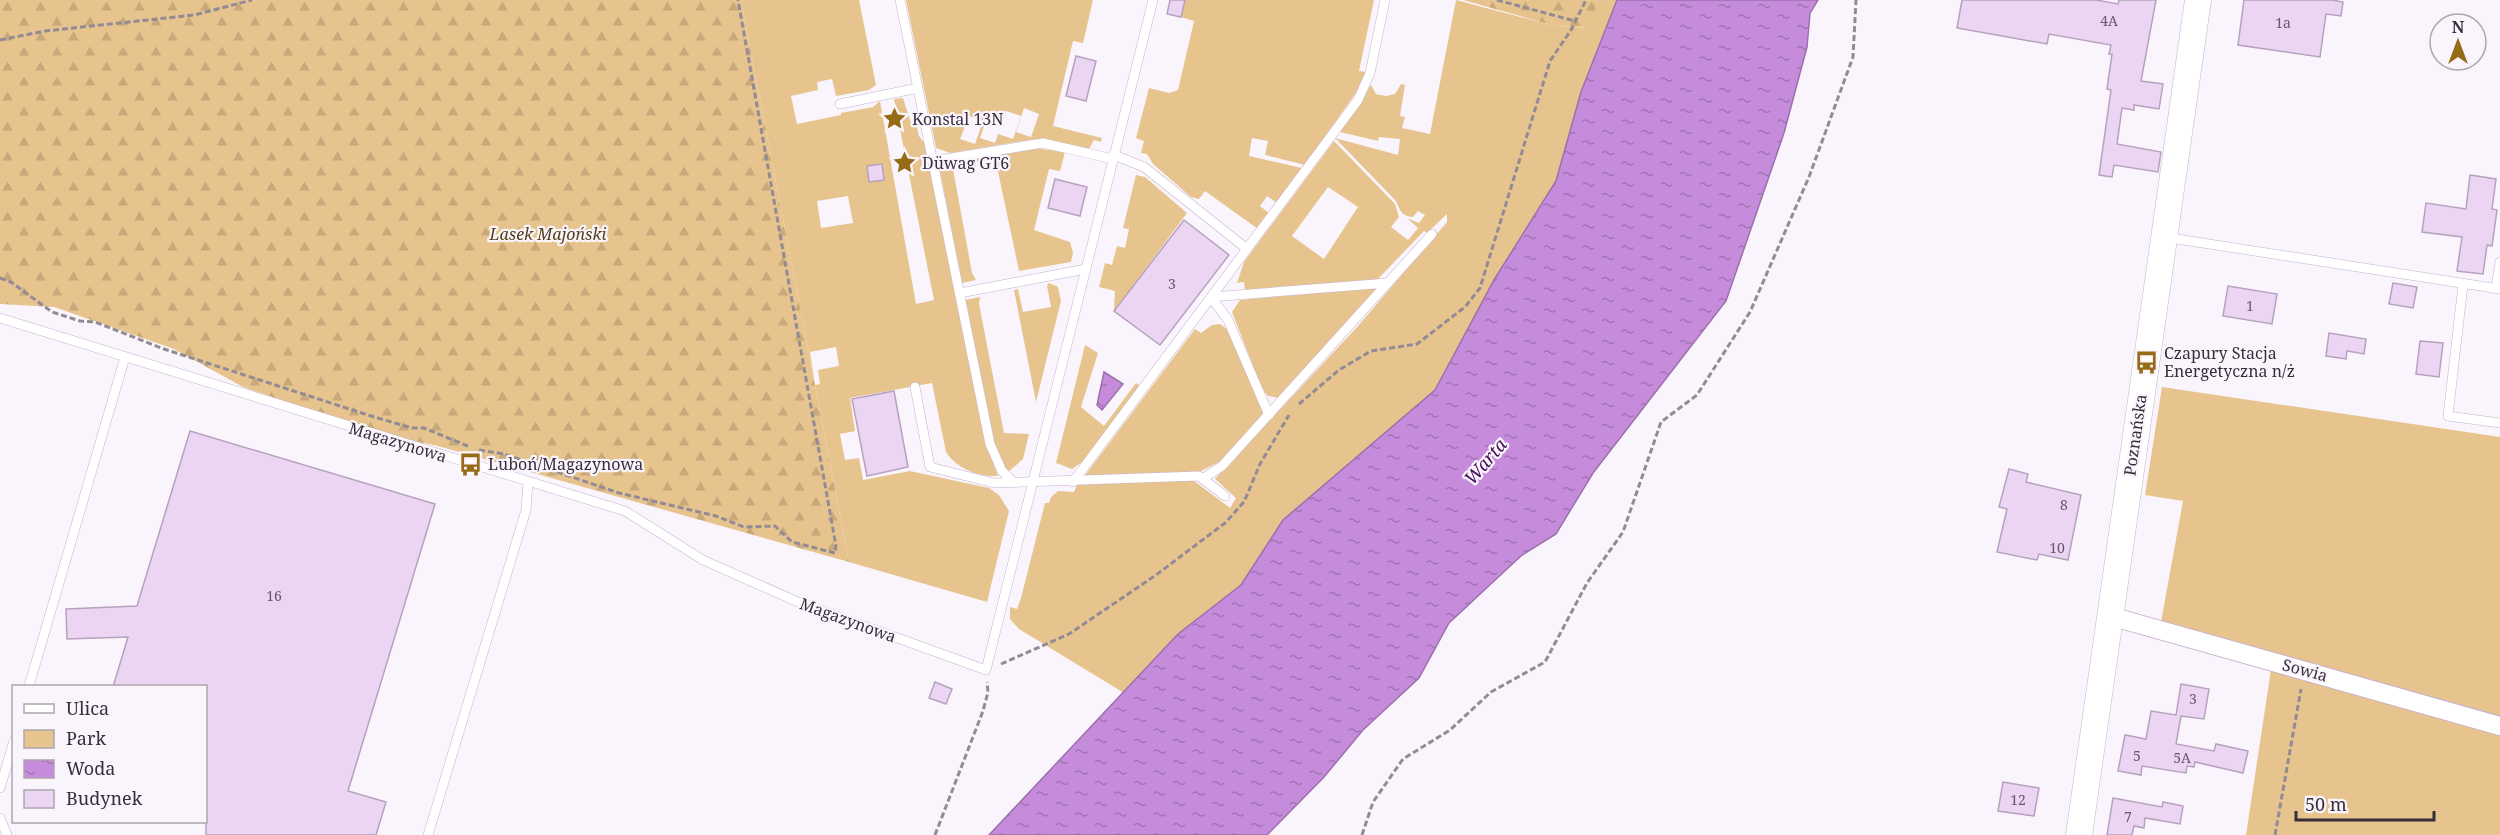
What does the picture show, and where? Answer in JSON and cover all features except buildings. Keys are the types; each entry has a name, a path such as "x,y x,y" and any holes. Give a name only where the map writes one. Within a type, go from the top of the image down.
{"street":[{"name":"Poznańska","path":"2079,835 2198,0"},
{"name":"Sowia","path":"2110,616 2500,726"}],"lane":[{"path":"900,0 990,444 1002,471 1014,483"},
{"path":"986,670 1153,0"},
{"path":"1073,482 1364,91 1385,0"},
{"path":"840,104 918,88"},
{"path":"933,161 1043,143 1114,157 1144,166 1247,249"},
{"path":"915,387 930,467 994,483 1073,482 1169,476 1204,478 1222,466 1432,234"},
{"path":"2164,237 2498,289 2500,262"},
{"path":"960,293 1086,269"},
{"path":"1211,297 1388,283"},
{"path":"2463,285 2448,416 2500,423"},
{"path":"1211,297 1228,320 1269,415"},
{"name":"Magazynowa","path":"0,318 625,511 703,560 798,602 986,670"},
{"path":"30,685 124,357"},
{"path":"1204,478 1225,496"},
{"path":"428,835 526,510 528,482"},
{"path":"0,788 12,748"},
{"path":"0,818 8,835"}],"path":[{"path":"0,40 45,31 194,15 252,0"},
{"path":"0,278 11,282 52,312 80,321 95,322 144,342 262,381 411,428 424,428 478,450 504,454 619,493 716,516 744,527 775,526 792,542 835,553 832,523 738,0"},
{"path":"1497,0 1575,21"},
{"path":"934,835 983,711 988,692 986,670 1069,634 1156,575 1226,523 1244,502 1276,434 1291,411 1338,370 1371,351 1417,344 1465,307 1480,288 1550,61 1586,0"},
{"path":"1362,835 1373,802 1403,759 1450,730 1491,692 1545,662 1587,583 1623,532 1661,422 1697,394 1750,312 1809,177 1853,57 1853,11 1856,0"},
{"path":"2275,835 2305,670"}],"green space":[{"name":"Lasek Majoński","path":"0,0 741,0 849,562 438,446 384,435 243,387 174,349 54,307 0,304"},
{"path":"741,0 859,0 876,85 869,90 836,96 832,79 817,82 818,90 791,96 797,124 873,107 880,101 916,304 934,300 894,99 903,98 911,123 916,123 919,136 926,145 989,452 998,476 969,471 956,463 946,452 932,383 850,398 855,431 840,434 845,460 859,458 863,480 910,471 989,488 999,495 1009,511 987,602 849,562","holes":["848,196 853,223 821,228 817,201","836,347 839,366 818,370 820,384 815,385 810,352"]},
{"path":"906,0 1093,0 1083,43 1073,41 1053,126 1102,138 1101,142 1094,140 1089,149 1035,139 950,153 936,148","holes":["1024,108 1039,114 1031,137 1016,132","1006,111 1021,116 1013,139 998,134 995,143 980,138 988,115 1003,120","969,116 983,121 975,144 960,139"]},
{"path":"1185,0 1374,0 1359,71 1366,72 1362,84 1305,165 1265,155 1268,141 1252,138 1249,156 1302,168 1277,203 1267,196 1260,206 1269,213 1258,229 1205,191 1199,199 1191,197 1153,164 1147,154 1141,153 1144,141 1136,138 1149,88 1169,93 1178,90 1194,21 1181,17"},
{"path":"1456,0 1555,26 1588,28 1599,0 1617,0 1581,92 1556,181 1494,280 1435,390 1283,520 1241,585 1178,634 1124,693 1019,629 1010,619 1010,607 1017,609 1021,598 1045,503 1049,503 1051,497 1058,491 1074,492 1077,485 1193,480 1230,508 1236,498 1215,479 1358,326 1447,222 1447,214 1427,233 1424,231 1377,280 1245,290 1244,282 1237,283 1244,262 1334,141 1395,204 1399,217 1391,227 1408,240 1418,228 1407,218 1419,223 1425,215 1418,211 1413,217 1404,214 1396,201 1335,138 1398,155 1400,139 1379,137 1378,141 1340,132 1371,85 1376,94 1386,96 1395,94 1401,84 1405,85 1400,116 1405,117 1402,128 1430,134","holes":["1328,187 1358,207 1324,259 1292,236"]},
{"path":"1463,0 1599,0 1589,28 1555,26"},
{"path":"1034,148 1065,152 1060,171 1049,169 1034,230 1070,242 1073,253 1071,262 1019,271 996,162 988,160 955,166 953,169 972,273 976,280 962,283 940,171 947,162"},
{"path":"1136,175 1145,177 1187,213 1114,311 1115,291 1099,287 1105,263 1112,265 1117,246 1125,248 1129,229 1123,228"},
{"path":"1049,283 1058,287 1061,301 1036,402 1014,290 1018,289 1023,312 1051,307 1047,286"},
{"path":"1381,287 1280,398 1268,396 1262,389 1232,312 1240,300"},
{"path":"980,297 979,304 1004,433 1029,434 1023,459 1007,473 993,440 965,300"},
{"path":"1220,324 1227,329 1263,411 1262,417 1223,460 1201,471 1083,478 1195,329 1201,333 1212,325"},
{"path":"1085,345 1098,353 1081,407 1104,426 1136,383 1140,386 1085,460 1072,469 1056,463"},
{"path":"2162,387 2500,437 2500,835 2246,835 2272,663 2159,633 2183,501 2145,495"}],"water":[{"name":"Warta","path":"1617,0 1818,0 1810,13 1807,47 1784,133 1726,301 1593,473 1556,534 1522,555 1449,623 1419,678 1363,730 1324,777 1267,835 989,835 1178,634 1241,585 1283,520 1435,390 1494,280 1556,181 1581,92"},
{"path":"1104,372 1123,384 1102,410 1097,405"}],"place":[{"name":"Konstal 13N","path":"894,119"},
{"name":"Düwag GT6","path":"904,163"},
{"name":"Czapury Stacja Energetyczna n/ż","path":"2146,362"},
{"name":"Luboń/Magazynowa","path":"470,464"}]}
